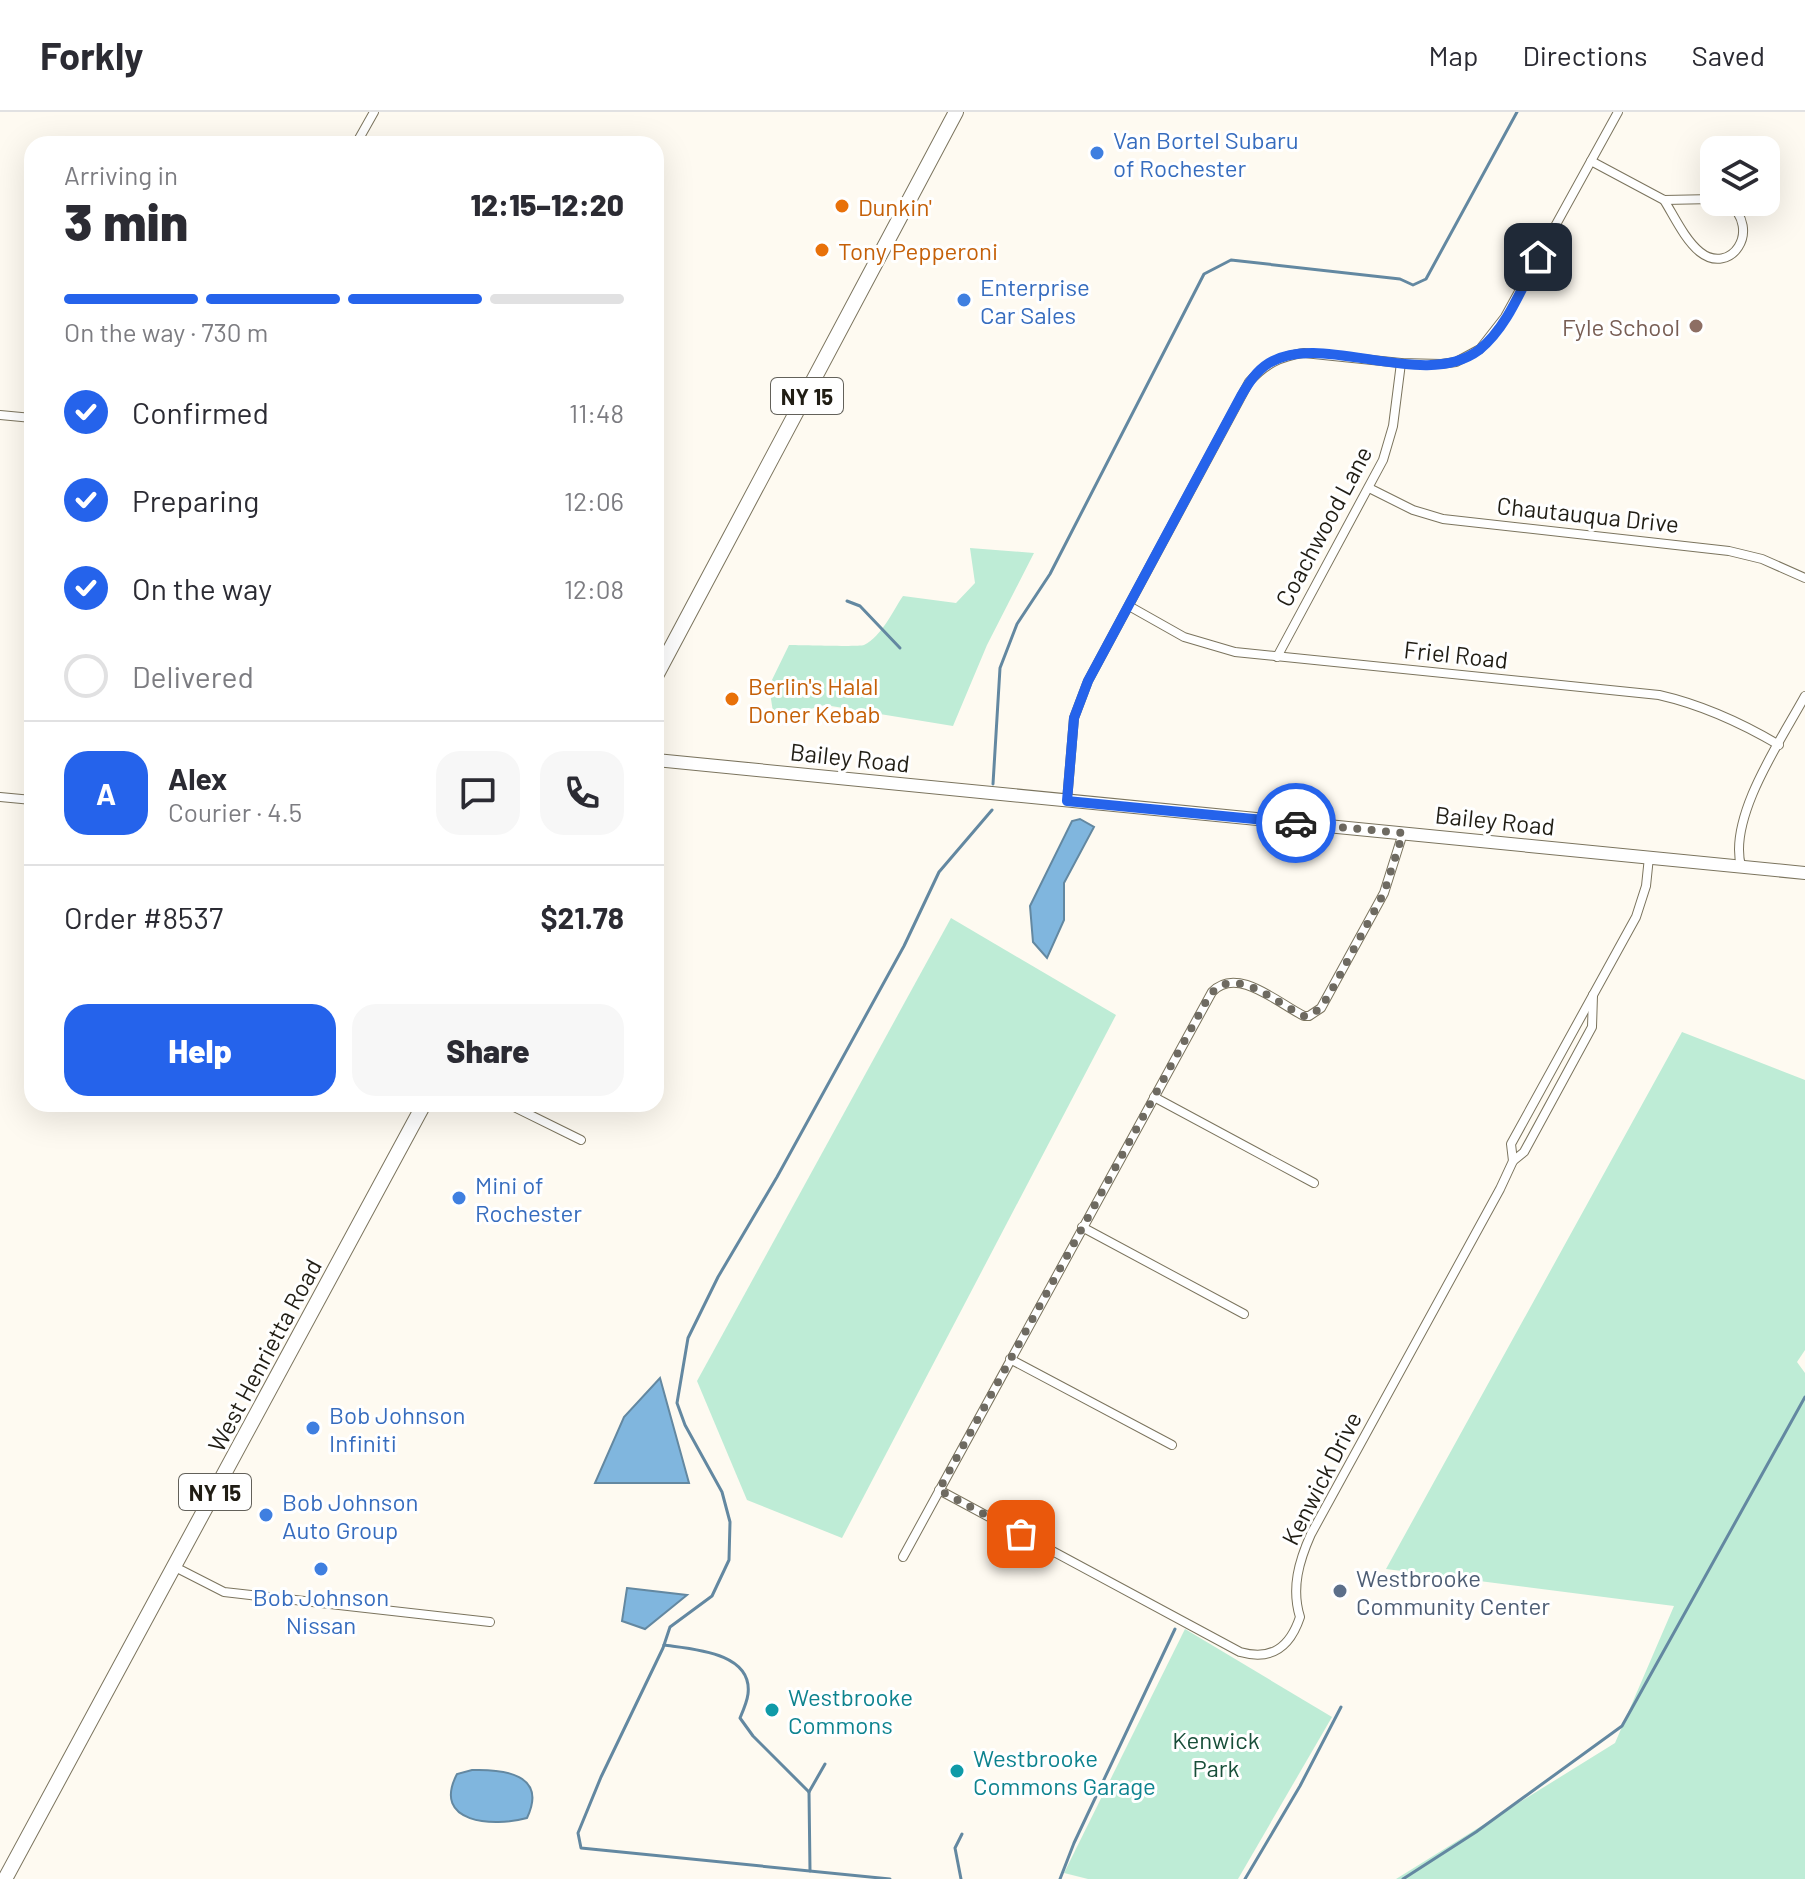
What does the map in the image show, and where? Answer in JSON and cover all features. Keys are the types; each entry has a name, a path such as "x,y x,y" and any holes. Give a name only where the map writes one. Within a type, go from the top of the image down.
{"main road":[{"name":"NY 15","path":"664,661 956,112"},
{"name":"West Henrietta Road","path":"5,1879 420,1112"}],"street":[{"path":"360,136 374,112"},
{"path":"1067,801 1070,746 1079,701 1241,396 1259,371 1279,358 1304,353 1441,364 1468,357 1490,340 1505,317 1618,112"},
{"path":"1591,161 1664,200 1699,251 1713,259 1728,257 1739,248 1743,235 1741,216"},
{"path":"1664,200 1700,199"},
{"name":"Coachwood Lane","path":"1277,657 1383,460 1393,426 1401,363"},
{"path":"0,415 24,417"},
{"name":"Chautauqua Drive","path":"1369,488 1413,510 1443,519 1729,551 1778,565 1805,578"},
{"name":"Friel Road","path":"1129,606 1201,644 1235,652 1659,695 1700,705 1779,745"},
{"path":"1741,866 1738,853 1742,821 1805,696"},
{"name":"Bailey Road","path":"664,761 1805,873"},
{"path":"0,797 24,799"},
{"path":"903,1557 1208,998 1222,983 1243,983 1304,1016 1321,1008 1384,893 1403,833"},
{"name":"Kenwick Drive","path":"1513,1161 1511,1144 1642,903 1649,857"},
{"name":"Kenwick Drive","path":"939,1490 1240,1652 1260,1656 1279,1650 1300,1617 1295,1588 1303,1552 1311,1534 1513,1161 1524,1152 1592,1027 1593,995"},
{"path":"1154,1097 1314,1183"},
{"path":"524,1112 581,1140"},
{"path":"1082,1227 1244,1314"},
{"path":"1010,1359 1172,1445"},
{"path":"175,1567 224,1592 490,1622"}],"green space":[{"path":"970,548 1034,553 987,645 953,726 825,705 788,715 773,712 769,686 789,645 864,645 881,630 903,596 956,603 975,583"},
{"path":"951,918 1116,1015 842,1538 747,1500 697,1381"},
{"path":"1682,1032 1805,1080 1805,1350 1797,1362 1805,1373 1805,1879 1396,1879 1615,1743 1674,1606 1386,1569"},
{"name":"Kenwick Park","path":"1185,1629 1332,1717 1238,1879 1088,1879 1064,1873"}],"water":[{"path":"1080,819 1094,827 1064,883 1064,920 1047,958 1033,942 1030,906 1072,821"},
{"path":"660,1378 689,1483 595,1483 624,1417"},
{"path":"627,1588 687,1595 645,1629 622,1621"},
{"path":"472,1770 509,1773 527,1783 532,1792 532,1803 527,1818 483,1821 459,1812 452,1803 451,1791 457,1774"}],"waterway":[{"path":"993,784 1000,668 1017,624 1050,574 1204,274 1231,260 1400,279 1413,285 1426,279 1517,112"},
{"path":"847,601 860,606 900,648"},
{"path":"890,1879 581,1848 578,1833 670,1627 712,1596 729,1560 730,1522 722,1492 685,1425 677,1403 688,1338 718,1277 777,1177 904,946 939,872 992,810"},
{"path":"1403,1879 1476,1832 1622,1726 1805,1397"},
{"path":"1060,1879 1175,1629"},
{"path":"664,1645 718,1655 741,1669 747,1680 748,1694 740,1718 753,1736 809,1792 810,1871"},
{"path":"1245,1879 1300,1786 1341,1707"},
{"path":"809,1792 825,1764"},
{"path":"961,1879 955,1848 962,1834"}],"way so far":[{"path":"1021,1534 939,1490 1208,998 1218,985 1233,981 1243,983 1304,1016 1314,1014 1328,997 1390,879 1403,833 1296,823"}],"place":[{"name":"Van Bortel Subaru of Rochester","path":"1097,153"},
{"name":"Dunkin'","path":"842,206"},
{"name":"Tony Pepperoni","path":"822,250"},
{"name":"Enterprise Car Sales","path":"964,300"},
{"name":"Fyle School","path":"1696,326"},
{"name":"Berlin's Halal Doner Kebab","path":"732,699"},
{"name":"Mini of Rochester","path":"459,1198"},
{"name":"Bob Johnson Infiniti","path":"313,1428"},
{"name":"Bob Johnson Auto Group","path":"266,1515"},
{"name":"Bob Johnson Nissan","path":"321,1569"},
{"name":"Westbrooke Community Center","path":"1340,1591"},
{"name":"Westbrooke Commons","path":"772,1710"},
{"name":"Westbrooke Commons Garage","path":"957,1771"}],"route":[{"path":"1296,823 1067,801 1070,746 1079,701 1241,396 1259,371 1279,358 1304,353 1421,365 1456,362 1490,340 1538,257"}]}
